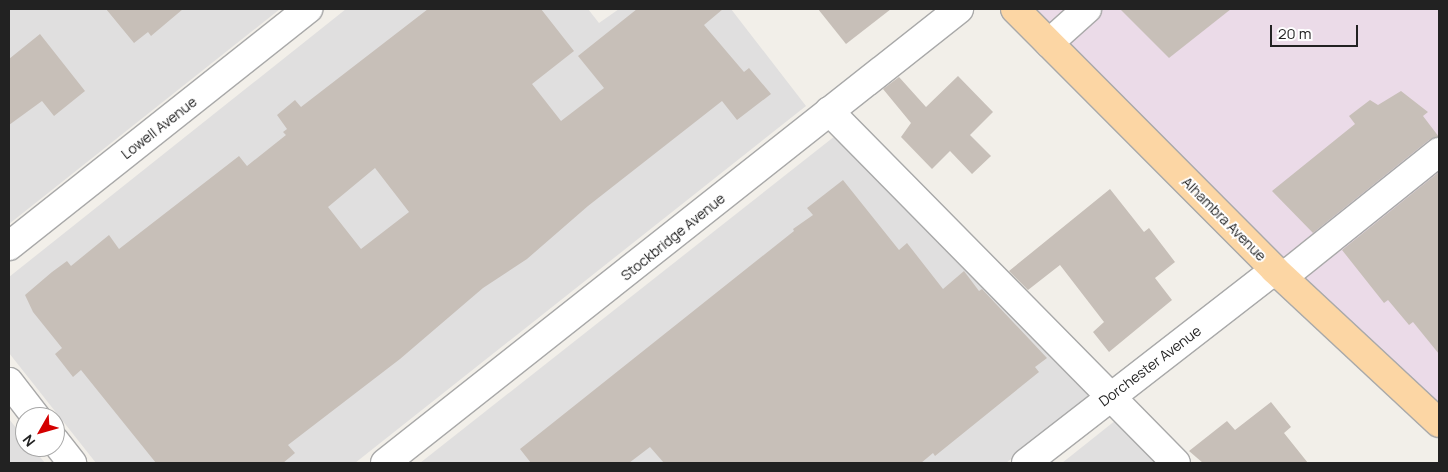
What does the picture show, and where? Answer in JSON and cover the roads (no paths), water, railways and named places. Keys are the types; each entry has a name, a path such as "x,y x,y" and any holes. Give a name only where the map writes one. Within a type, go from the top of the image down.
{"main road":[{"name":"Alhambra Avenue","path":"1015,9 1279,273 1439,423"}],"street":[{"name":"Lowell Avenue","path":"9,246 308,9"},
{"name":"Stockbridge Avenue","path":"385,463 681,232 829,111 959,9"},
{"path":"1049,43 1087,9"},
{"path":"829,111 1176,463"},
{"name":"Dorchester Avenue","path":"1026,463 1109,396 1279,273 1439,152"},
{"path":"9,382 28,407"}]}
